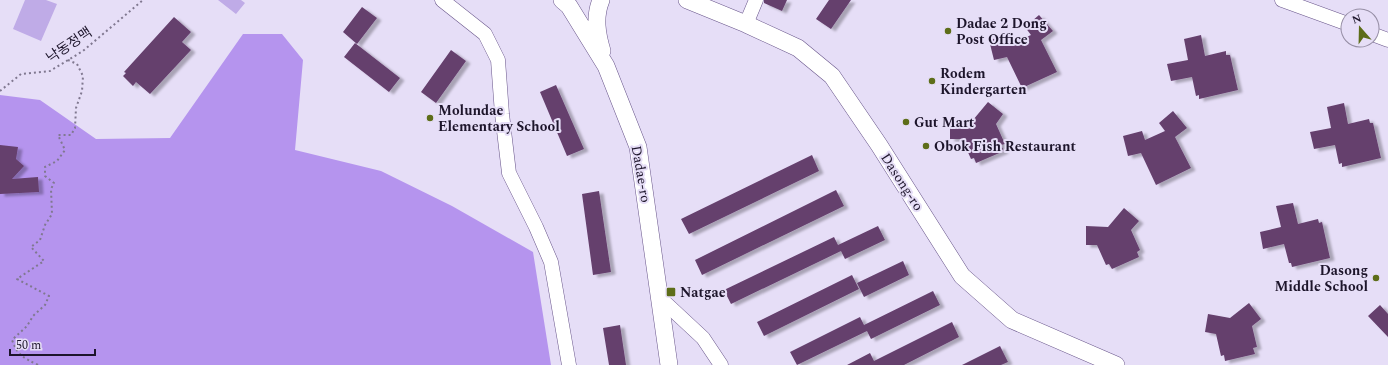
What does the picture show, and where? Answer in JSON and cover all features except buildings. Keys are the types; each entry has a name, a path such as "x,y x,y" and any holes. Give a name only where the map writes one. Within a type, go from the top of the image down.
{"main road":[{"name":"Dadae-ro","path":"562,0 569,6 606,66 638,146 670,365"},
{"path":"601,0 598,8 597,33 606,66"},
{"name":"Dasong-ro","path":"687,0 705,3 798,48 832,76 879,146 962,276 1012,320 1116,365"}],"street":[{"path":"442,0 485,34 498,60 502,114 509,173 536,227 551,262 569,365"},
{"path":"746,24 756,0"},
{"path":"1282,0 1340,21"},
{"path":"660,298 703,338 721,365"}],"path":[{"name":"낙동정맥","path":"0,91 20,74 50,71 83,51 143,0"},
{"path":"38,365 27,360 16,351 12,340 27,326 33,316 45,305 50,296 17,279 44,261 31,247 40,240 45,225 52,214 51,189 54,183 45,176 45,167 57,161 66,150 58,135 71,135 75,128 76,108 82,90 84,76 77,64 68,60"}],"shaded area":[{"path":"25,0 46,0 57,4 41,41 13,29"},
{"path":"218,0 241,0 245,3 236,14"},
{"path":"243,34 282,34 303,60 295,150 381,171 452,206 533,252 551,365 0,365 0,95 40,100 96,139 170,138"}],"place":[{"name":"Dadae 2 Dong Post Office","path":"948,31"},
{"name":"Rodem Kindergarten","path":"932,81"},
{"name":"Molundae Elementary School","path":"430,118"},
{"name":"Gut Mart","path":"906,122"},
{"name":"Obok Fish Restaurant","path":"926,146"},
{"name":"Dasong Middle School","path":"1376,278"},
{"name":"Natgae","path":"671,292"}]}
